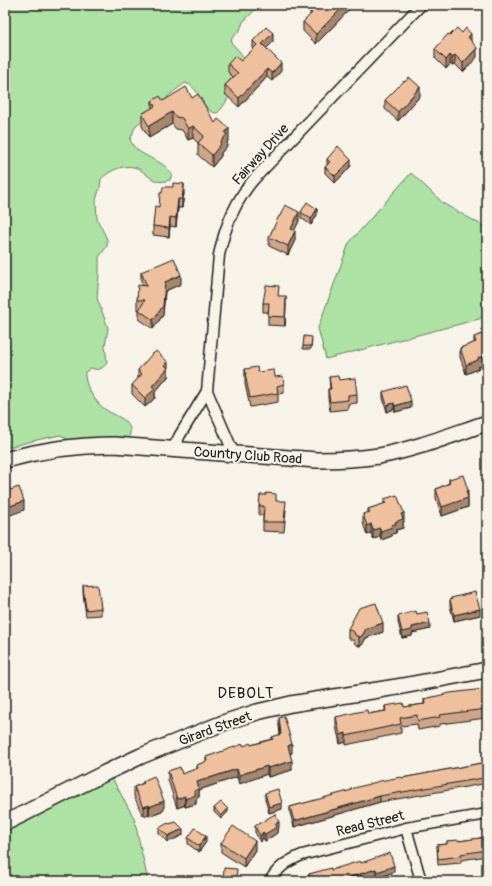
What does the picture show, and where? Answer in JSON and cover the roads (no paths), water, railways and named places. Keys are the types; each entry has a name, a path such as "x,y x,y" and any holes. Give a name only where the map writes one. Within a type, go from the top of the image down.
{"street":[{"name":"Fairway Drive","path":"173,449 207,391 222,238 232,211 254,179 421,5"},
{"name":"Fairway Drive","path":"207,391 234,454"},
{"name":"Country Club Road","path":"5,460 47,450 93,445 114,445 318,460 345,460 378,456 415,447 487,423"},
{"name":"Girard Street","path":"5,823 105,772 141,756 223,723 257,712 291,704 403,686 487,670"},
{"name":"Read Street","path":"271,881 275,873 291,859 406,828 487,814"},
{"path":"406,828 422,881"}],"district":[{"name":"DEBOLT","path":"246,693"}]}
